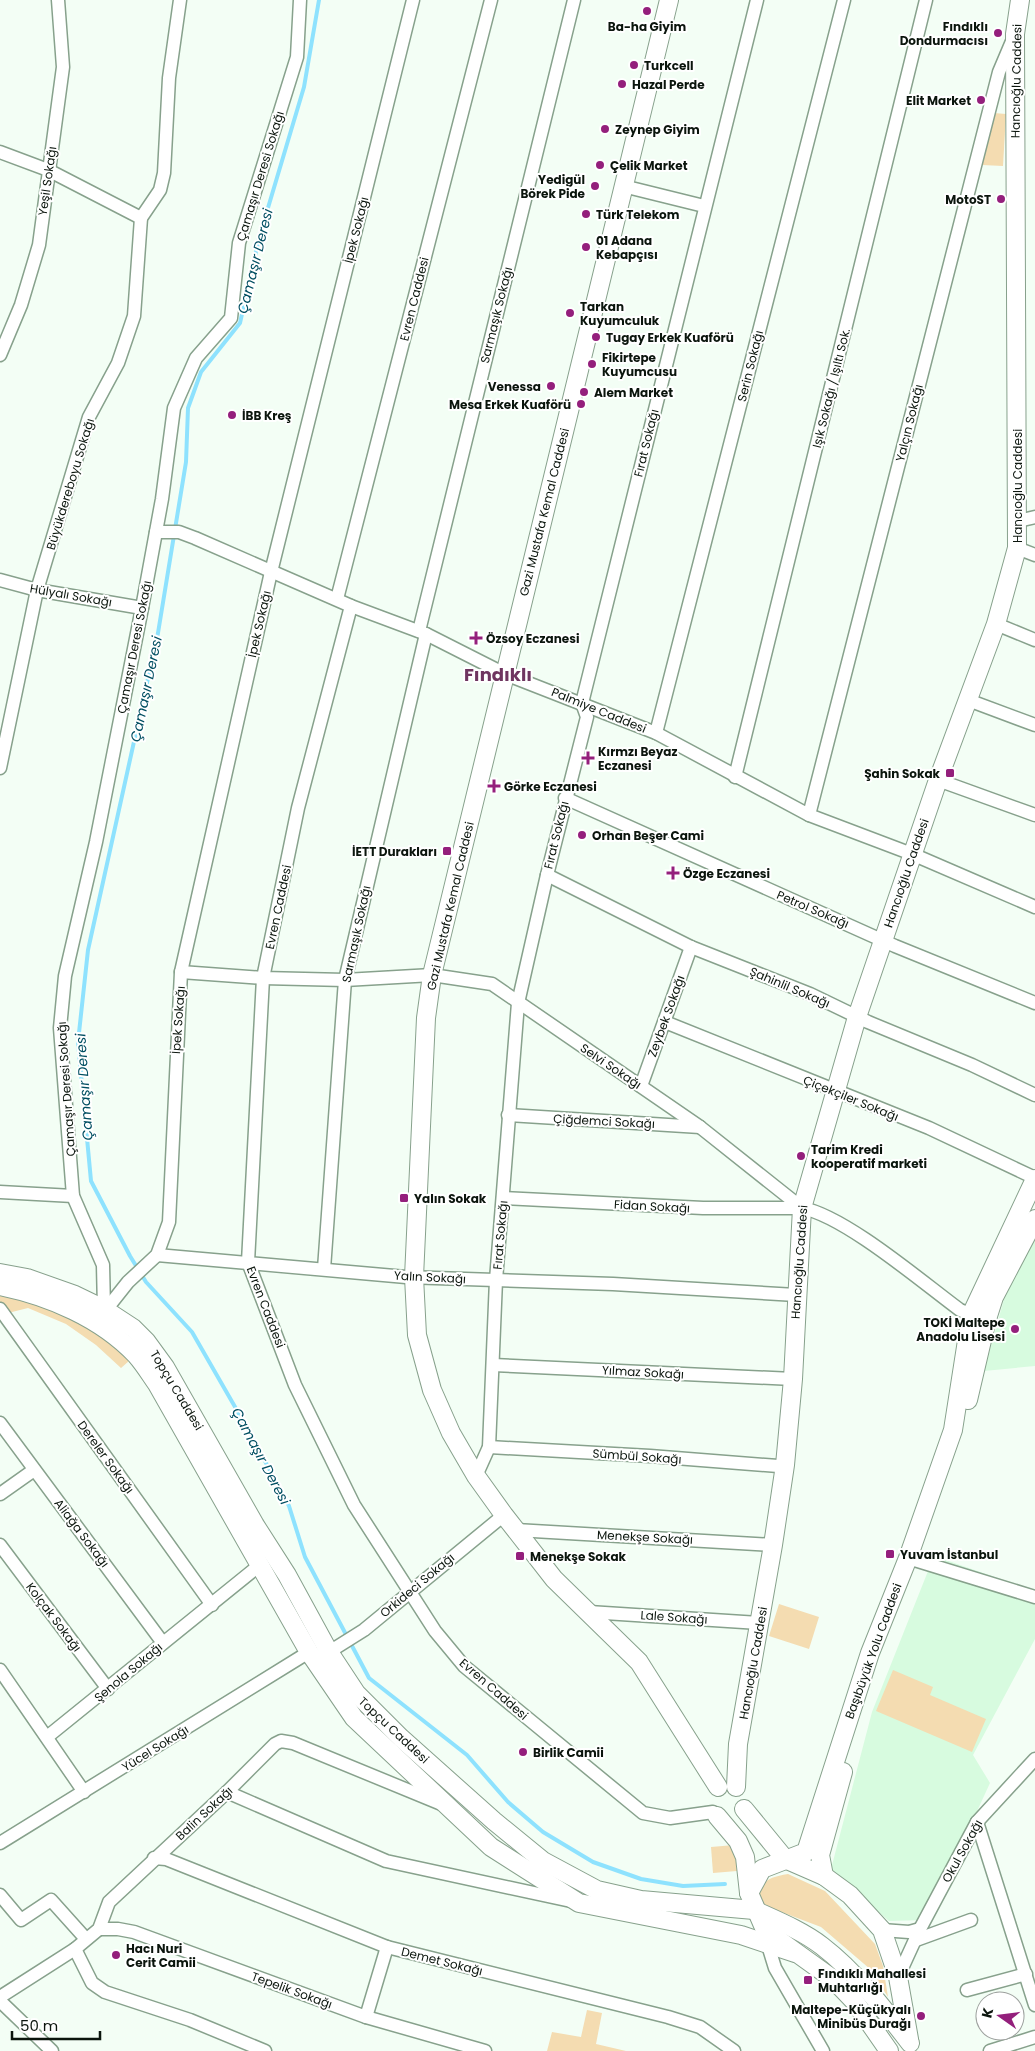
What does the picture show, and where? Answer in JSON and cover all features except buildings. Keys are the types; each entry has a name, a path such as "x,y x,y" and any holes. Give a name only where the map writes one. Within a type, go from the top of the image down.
{"street":[{"name":"Yeşil Sokağı","path":"0,355 21,305 39,245 62,67 58,0"},
{"path":"0,152 48,170 141,218 160,190 164,172 169,78 180,0"},
{"name":"Çamaşır Deresi Sokağı","path":"100,1317 103,1265 73,1196 60,1028 65,976 96,842 142,608 160,532 174,408 196,358 230,318 239,243 297,57 300,0"},
{"name":"İpek Sokağı","path":"157,1255 169,1222 181,972 271,572 413,0"},
{"name":"Evren Caddesi","path":"337,599 491,0"},
{"name":"Sarmaşık Sokağı","path":"324,1270 344,980 423,632 574,0"},
{"name":"Gazi Mustafa Kemal Caddesi","path":"670,0 623,186 432,975 426,1018 414,1277 418,1335 432,1390 451,1434 476,1476 554,1579 639,1662 692,1746 719,1798"},
{"name":"Fırat Sokağı","path":"476,1476 489,1447 496,1280 518,1003 546,875 586,717 582,703 704,206 757,0"},
{"name":"Serin Sokağı","path":"656,733 844,0"},
{"name":"Işık Sokağı / Işıltı Sok.","path":"735,777 926,0"},
{"name":"Hancıoğlu Caddesi","path":"719,1798 738,1744 760,1623 785,1465 802,1208 857,1017 938,780 996,624 1026,519 1015,34 1020,0"},
{"name":"Yalçın Sokağı","path":"809,815 999,72 1015,34"},
{"path":"623,186 704,206"},
{"name":"Büyükdereboyu Sokağı","path":"0,768 37,590 89,417 118,363 134,316 141,218"},
{"name":"Palmiye Caddesi","path":"160,532 179,532 352,606 423,632 506,674 656,733 809,815 912,854 1035,906"},
{"path":"1017,548 1035,555"},
{"name":"Hülyalı Sokağı","path":"0,580 37,590 142,608"},
{"name":"Evren Caddesi","path":"352,606 298,808 263,978 248,1262 295,1385 354,1505 435,1630 464,1666 643,1813 670,1818 719,1798"},
{"path":"996,624 1035,640"},
{"path":"968,700 1035,726"},
{"path":"938,780 1035,815"},
{"name":"Petrol Sokağı","path":"565,798 884,940 1035,1003"},
{"name":"Şahinlil Sokağı","path":"546,875 692,947 810,994 857,1017 972,1064 1035,1094"},
{"name":"Zeybek Sokağı","path":"641,1086 692,947"},
{"name":"Selvi Sokağı","path":"181,972 263,978 344,980 432,975 492,984 700,1127 802,1208 814,1210 859,1236 960,1310 979,1317"},
{"name":"Çiçekçiler Sokağı","path":"664,1022 929,1128 1035,1179"},
{"name":"Çiğdemci Sokağı","path":"508,1115 700,1127"},
{"name":"Başıbüyük Yolu Caddesi","path":"824,1876 820,1855 853,1735 912,1560 960,1434 979,1317 1035,1179"},
{"path":"0,1192 73,1196"},
{"name":"Fidan Sokağı","path":"503,1198 703,1208 802,1208"},
{"name":"Başıbüyük Yolu Caddesi","path":"979,1317 994,1297 1035,1219"},
{"path":"100,1317 128,1282 157,1255"},
{"name":"Yalın Sokağı","path":"157,1255 414,1277 613,1284 796,1295"},
{"name":"Topçu Caddesi","path":"0,1273 27,1278 75,1295 100,1317 136,1356 157,1384 261,1564 309,1652 354,1718 443,1804 492,1847 578,1903 741,1935 767,1942 795,1953"},
{"name":"Topçu Caddesi","path":"0,1286 32,1292 66,1306 133,1328 146,1341 165,1367 255,1525 287,1575 356,1693 401,1738 543,1861 597,1890 641,1900 754,1910 822,1945 868,1988 912,2047"},
{"name":"Dereler Sokağı","path":"0,1309 212,1605"},
{"name":"Yılmaz Sokağı","path":"493,1365 792,1379"},
{"name":"Aliağa Sokağı","path":"0,1424 163,1643"},
{"name":"Sümbül Sokağı","path":"489,1447 785,1465"},
{"path":"0,1494 34,1470"},
{"name":"Orkideci Sokağı","path":"332,1650 364,1630 504,1515"},
{"name":"Menekşe Sokağı","path":"516,1530 773,1545"},
{"name":"Kolçak Sokağı","path":"0,1545 108,1689"},
{"path":"912,1560 1035,1597"},
{"name":"Başıbüyük Yolu Caddesi","path":"749,1893 762,1869 806,1852 870,1653 912,1560"},
{"name":"Şenola Sokağı","path":"47,1737 261,1564"},
{"name":"Lale Sokağı","path":"589,1612 760,1623"},
{"name":"Yücel Sokağı","path":"0,1843 309,1652"},
{"path":"0,1670 84,1792"},
{"name":"Balin Sokağı","path":"99,1929 109,1902 154,1858 227,1792 275,1744 286,1742 443,1804"},
{"name":"Okul Sokağı","path":"898,1977 976,1822 1034,1763"},
{"path":"227,1792 386,1861 578,1903"},
{"path":"719,1798 732,1819 744,1809"},
{"path":"719,1798 744,1798 744,1809 785,1859 824,1876 850,1895 882,1930 898,1977 912,2047"},
{"path":"719,1798 746,1857 749,1893 754,1910 765,1930 833,1979 855,2002 889,2051"},
{"path":"976,1822 1035,2005"},
{"name":"Demet Sokağı","path":"154,1858 166,1858 387,1947 668,2017 700,2027 734,2051"},
{"path":"0,1895 22,1920 51,1900 86,1939"},
{"path":"882,1930 918,1934 971,1920"},
{"path":"0,1997 75,1949 99,1929"},
{"name":"Tepelik Sokağı","path":"99,1929 118,1929 134,1932 366,2017 484,2051"},
{"path":"767,1942 775,1968 823,2051"},
{"path":"366,2017 387,1947"},
{"path":"75,1949 92,1983 105,1992 190,2020 265,2051"},
{"path":"967,1990 1026,1974"},
{"path":"0,2001 52,2051"},
{"path":"990,2051 1035,2037"}],"shaded area":[{"path":"994,113 1006,114 1003,166 982,165"},
{"name":"TOKİ Maltepe Anadolu Lisesi","path":"1035,1239 1035,1366 984,1371 1006,1292"},
{"path":"0,1290 77,1318 113,1343 129,1361 121,1368 96,1345 66,1324 28,1308 0,1315"},
{"path":"934,1556 1035,1591 1035,1639 973,1755 990,1783 927,1920 889,1921 831,1869 872,1712"},
{"path":"779,1604 819,1617 809,1649 769,1636"},
{"path":"893,1670 933,1687 930,1695 986,1719 972,1752 876,1711"},
{"path":"734,1845 737,1871 713,1873 711,1847"},
{"path":"788,1874 825,1891 875,1944 883,1966 888,1997 870,1969 821,1927 763,1905 756,1898 761,1887 768,1880 776,1876"},
{"path":"587,2010 602,2013 596,2044 626,2051 547,2051 552,2032 581,2037"}],"waterway":[{"name":"Çamaşır Deresi","path":"319,0 304,87 259,238 240,323 201,372 188,408 186,462 158,633 88,950 78,1042 91,1181 130,1256 146,1282 192,1332 250,1433 289,1506 305,1557 369,1678 467,1755 508,1802 543,1832 593,1862 641,1879 683,1886 725,1884"}],"place":[{"name":"Ba-ha Giyim","path":"647,11"},
{"name":"Fındıklı Dondurmacısı","path":"998,33"},
{"name":"Turkcell","path":"634,65"},
{"name":"Hazal Perde","path":"622,84"},
{"name":"Elit Market","path":"981,100"},
{"name":"Zeynep Giyim","path":"605,129"},
{"name":"Çelik Market","path":"600,165"},
{"name":"Yedigül Börek Pide","path":"595,186"},
{"name":"MotoST","path":"1001,199"},
{"name":"Türk Telekom","path":"586,214"},
{"name":"01 Adana Kebapçısı","path":"586,247"},
{"name":"Tarkan Kuyumculuk","path":"570,313"},
{"name":"Tugay Erkek Kuaförü","path":"596,337"},
{"name":"Fikirtepe Kuyumcusu","path":"592,364"},
{"name":"Venessa","path":"551,386"},
{"name":"Alem Market","path":"584,392"},
{"name":"Mesa Erkek Kuaförü","path":"581,404"},
{"name":"İBB Kreş","path":"232,415"},
{"name":"Özsoy Eczanesi","path":"476,638"},
{"name":"Kırmzı Beyaz Eczanesi","path":"588,758"},
{"name":"Şahin Sokak","path":"950,773"},
{"name":"Görke Eczanesi","path":"494,786"},
{"name":"Orhan Beşer Cami","path":"582,835"},
{"name":"İETT Durakları","path":"447,851"},
{"name":"Özge Eczanesi","path":"673,873"},
{"name":"Tarim Kredi kooperatif marketi","path":"801,1156"},
{"name":"Yalın Sokak","path":"404,1198"},
{"name":"TOKİ Maltepe Anadolu Lisesi","path":"1015,1329"},
{"name":"Yuvam İstanbul","path":"890,1554"},
{"name":"Menekşe Sokak","path":"520,1556"},
{"name":"Birlik Camii","path":"523,1752"},
{"name":"Hacı Nuri Cerit Camii","path":"116,1955"},
{"name":"Fındıklı Mahallesi Muhtarlığı","path":"808,1980"},
{"name":"Maltepe-Küçükyalı Minibüs Durağı","path":"921,2016"}],"district":[{"name":"Fındıklı","path":"498,674"}]}
